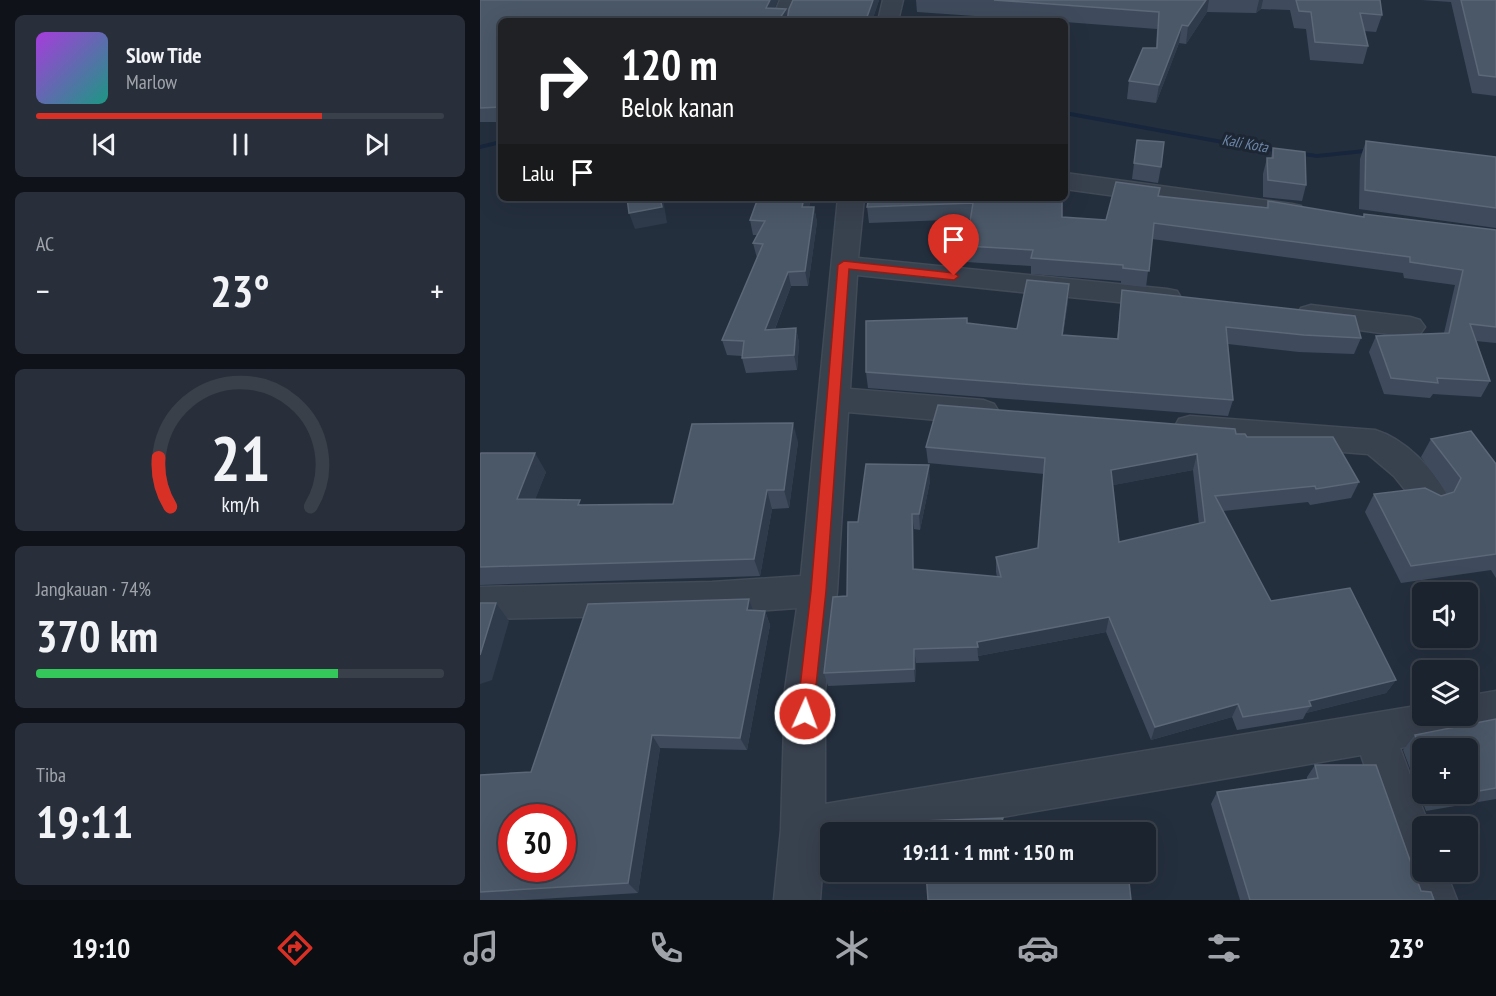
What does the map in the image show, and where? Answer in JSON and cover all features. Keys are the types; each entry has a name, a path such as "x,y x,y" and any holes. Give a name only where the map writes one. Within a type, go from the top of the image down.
{"street":[{"path":"782,18 790,0"},
{"path":"889,18 893,0"},
{"path":"1068,181 1312,215"},
{"path":"797,900 803,830 806,690 818,591 851,201"},
{"path":"844,265 1198,302"},
{"path":"1281,312 1410,327"},
{"path":"833,399 1007,414"},
{"path":"1160,426 1375,442 1399,459 1431,497"},
{"path":"480,603 712,598 818,591"},
{"path":"803,830 1034,789 1374,734 1496,710"},
{"path":"1374,734 1412,839"},
{"path":"1428,882 1434,900"}],"building":[{"path":"480,0 770,0 766,8 786,9 780,18 498,18 498,107 480,108"},
{"path":"793,0 873,0 867,17 788,18"},
{"path":"994,0 1206,0 1188,26 1182,25 1159,85 1129,81 1143,48 1157,48 1159,12"},
{"path":"1296,0 1380,0 1382,15 1360,13 1368,46 1315,42 1311,12 1299,11"},
{"path":"1461,0 1496,0 1496,77 1479,75"},
{"path":"1137,140 1164,142 1161,167 1134,163"},
{"path":"1366,141 1496,157 1496,208 1365,190"},
{"path":"1273,148 1305,152 1306,185 1268,180 1267,158 1273,158"},
{"path":"1116,182 1160,188 1158,196 1268,208 1268,201 1364,217 1364,214 1496,230 1496,327 1470,324 1490,381 1437,378 1438,383 1391,378 1376,336 1449,333 1463,270 1410,262 1410,257 1154,223 1149,271 1123,268 1123,265 1031,258 1033,250 966,246 973,203 867,207 868,201 1062,201 1062,217 1106,220"},
{"path":"627,201 661,201 662,207 629,213"},
{"path":"757,201 803,201 802,207 814,207 805,271 788,272 765,330 796,328 794,355 742,358 744,341 722,340 763,244 753,243 765,221 750,220"},
{"path":"1027,280 1069,284 1062,335 1118,339 1122,290 1355,316 1361,338 1226,327 1233,400 866,372 866,321 967,318 967,323 1017,329"},
{"path":"938,405 1235,429 1236,434 1245,434 1247,437 1333,437 1359,482 1316,489 1315,486 1215,496 1271,601 1350,588 1396,680 1309,701 1311,706 1243,717 1238,704 1155,727 1109,617 977,642 978,647 914,649 914,669 824,673 833,597 847,596 848,522 858,522 866,464 929,465 919,514 912,514 913,569 1001,577 996,557 1038,548 1045,458 926,447","holes":["1197,454 1205,522 1119,542 1111,470"]},
{"path":"793,423 784,490 767,490 754,559 480,567 481,453 535,453 517,499 580,500 578,505 673,504 692,424"},
{"path":"1471,431 1496,464 1496,554 1411,566 1374,494 1425,488 1441,496 1454,492 1461,478 1431,439"},
{"path":"749,599 747,610 765,611 740,738 652,735 628,883 480,892 480,775 531,772 588,604"},
{"path":"480,603 496,603 480,655"},
{"path":"1496,719 1496,788 1478,791 1478,738 1416,738 1415,735 1461,726 1478,726 1478,723"},
{"path":"1315,765 1376,765 1412,866 1412,882 1418,882 1421,891 1431,892 1434,900 1250,900 1217,792 1318,778"},
{"path":"1003,818 1002,822 923,821"},
{"path":"927,882 1129,882 1131,900 928,900"}],"waterway":[{"name":"Kali Kota","path":"1068,114 1233,144 1317,156 1374,150"},
{"name":"Kali Kota","path":"480,147 498,143"}],"route":[{"path":"805,714 818,591 844,265 954,276"}]}
